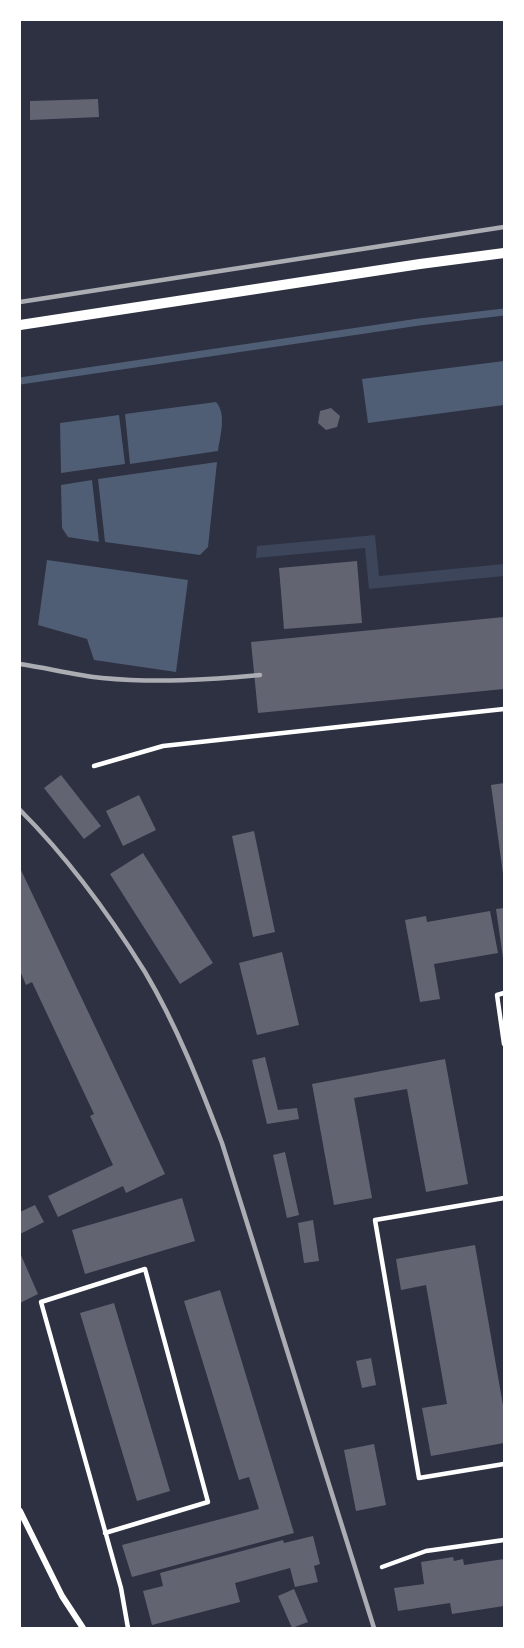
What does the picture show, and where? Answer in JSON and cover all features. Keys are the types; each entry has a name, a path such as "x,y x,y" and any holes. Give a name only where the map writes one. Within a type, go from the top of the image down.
{"street":[{"path":"20,325 504,253"},
{"path":"20,1510 62,1596 83,1629"}],"lane":[{"path":"94,766 163,746 504,709"},
{"path":"504,993 497,995 504,1044"},
{"path":"504,1198 375,1220 419,1478 504,1464"},
{"path":"105,1533 208,1502 145,1269 41,1302 105,1533 121,1588 128,1629"},
{"path":"382,1567 426,1551 504,1540"}],"shaded area":[{"path":"504,361 504,405 368,423 362,379"},
{"path":"216,402 222,419 218,451 130,464 125,414"},
{"path":"119,415 125,464 61,473 60,423"},
{"path":"217,462 208,547 200,555 105,542 98,479"},
{"path":"92,480 99,542 68,537 62,528 61,485"},
{"path":"375,535 379,576 504,564 504,576 369,589 365,548 256,558 257,546"},
{"path":"47,560 188,580 176,672 94,660 87,639 38,625"}],"building":[{"path":"98,99 99,117 30,120 30,101"},
{"path":"331,408 340,416 337,427 326,430 318,423 320,411"},
{"path":"357,561 362,623 284,629 279,568"},
{"path":"504,617 504,689 258,713 251,642"},
{"path":"61,775 101,826 84,839 44,788"},
{"path":"504,783 504,874 503,874 491,785"},
{"path":"139,795 156,830 123,846 106,811"},
{"path":"254,831 275,932 253,937 232,836"},
{"path":"143,853 213,963 180,984 110,874"},
{"path":"20,868 165,1174 126,1193 123,1186 58,1217 48,1196 113,1165 90,1116 94,1114 32,982 26,985 20,971"},
{"path":"504,908 504,958 503,958 496,909"},
{"path":"490,911 498,953 434,964 440,999 420,1002 405,920 426,916 427,922"},
{"path":"282,952 299,1025 257,1035 239,963"},
{"path":"265,1057 278,1110 297,1108 299,1119 267,1124 252,1060"},
{"path":"445,1059 468,1184 426,1192 407,1089 354,1098 372,1198 334,1205 312,1084"},
{"path":"285,1152 299,1215 287,1218 273,1155"},
{"path":"182,1198 195,1241 85,1274 72,1230"},
{"path":"35,1205 44,1222 20,1234 20,1212"},
{"path":"313,1220 319,1261 304,1263 298,1223"},
{"path":"475,1245 504,1411 504,1443 431,1456 422,1408 447,1404 426,1285 401,1290 396,1259"},
{"path":"20,1253 38,1294 20,1303"},
{"path":"220,1290 294,1533 132,1577 122,1545 259,1509 249,1477 239,1480 184,1301"},
{"path":"114,1303 170,1491 137,1501 80,1313"},
{"path":"371,1358 376,1385 362,1388 356,1361"},
{"path":"374,1444 386,1505 356,1511 344,1450"},
{"path":"313,1536 320,1564 314,1566 318,1582 295,1587 290,1568 235,1583 240,1602 152,1625 143,1591 163,1586 160,1573 283,1540 284,1543"},
{"path":"453,1557 454,1561 463,1559 464,1565 504,1559 504,1606 452,1614 450,1603 398,1611 394,1588 424,1584 421,1562"},
{"path":"294,1589 308,1622 292,1628 278,1596"}],"waterway":[{"path":"20,381 419,322 504,312"}],"railway":[{"path":"20,302 504,227"},
{"path":"20,664 122,680 181,680 260,675"},
{"path":"20,810 71,867 117,929 157,992 187,1056 222,1143 374,1628"}]}
